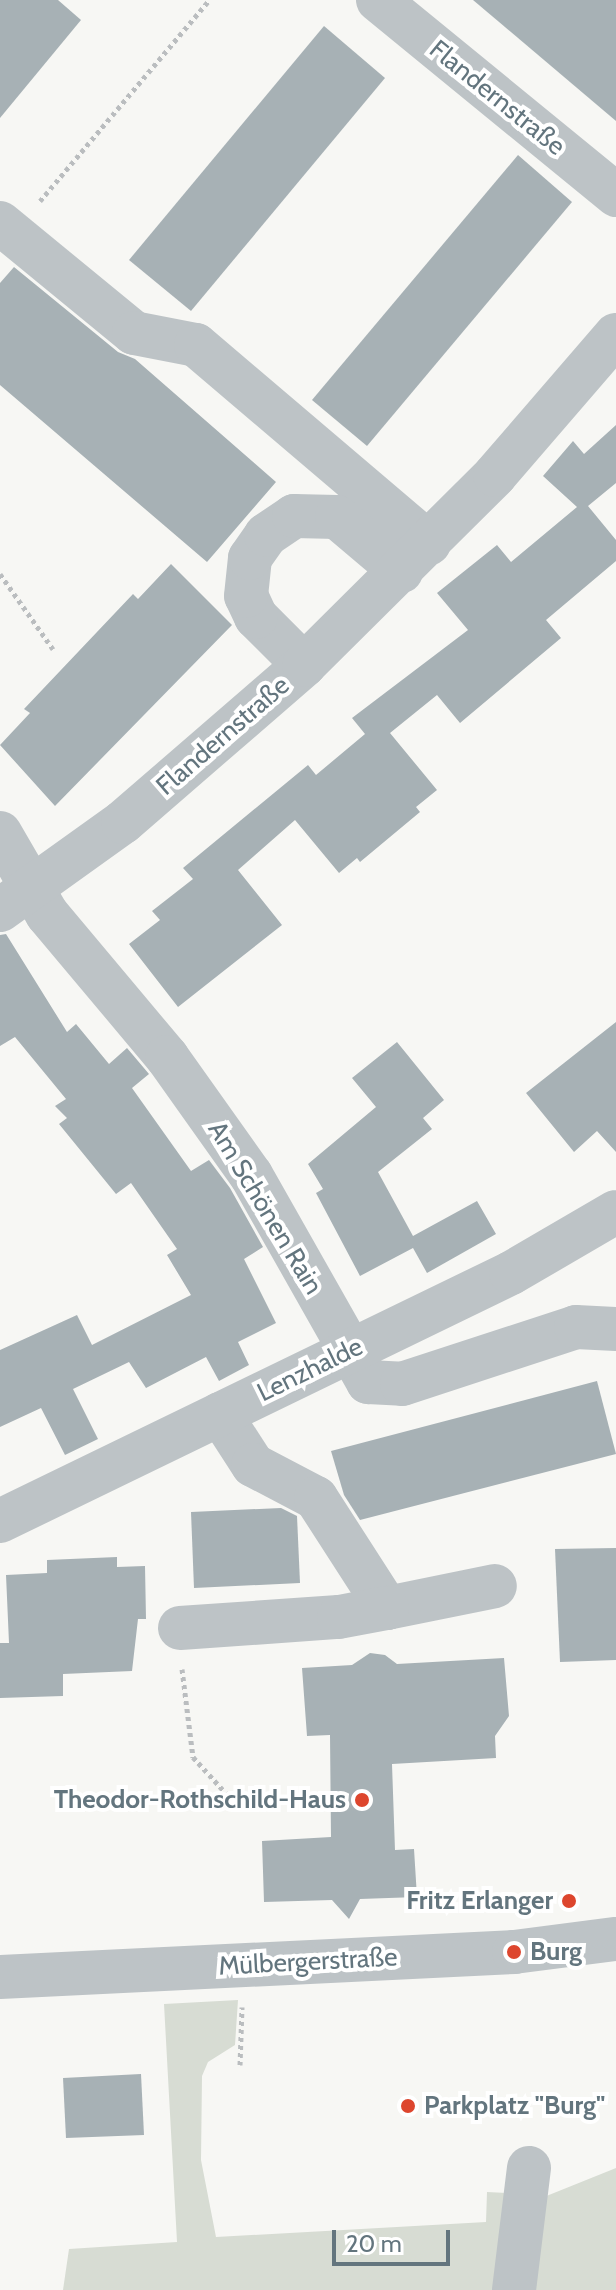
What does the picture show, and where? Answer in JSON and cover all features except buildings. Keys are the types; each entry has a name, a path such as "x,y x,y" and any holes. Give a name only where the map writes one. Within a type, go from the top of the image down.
{"street":[{"name":"Flandernstraße","path":"378,0 616,195"},
{"path":"6,228 134,333 196,345 415,557"},
{"name":"Flandernstraße","path":"16,899 123,822 304,665 415,557 616,335"},
{"path":"304,665 256,617 246,596 250,558 266,535 294,516 337,517 415,557"},
{"name":"Am Schönen Rain","path":"0,833 16,899 64,935 167,1057 251,1175 348,1352 368,1382 389,1385 557,1331 592,1325 616,1329"},
{"name":"Lenzhalde","path":"0,1521 511,1273 616,1212"},
{"path":"220,1414 253,1465 316,1498 387,1608"},
{"path":"180,1628 339,1617 495,1586"},
{"name":"Mülbergerstraße","path":"0,1977 514,1952 616,1939"},
{"path":"514,2290 529,2168"}],"path":[{"path":"6,228 209,0"},
{"path":"0,574 53,649"},
{"path":"183,1699 193,1757 234,1802"},
{"path":"240,1966 240,2065"}],"shaded area":[{"path":"238,2000 235,2045 208,2062 202,2076 201,2160 216,2237 486,2222 487,2192 507,2193 502,2290 63,2290 69,2249 177,2242 164,2004"},
{"path":"616,2168 616,2290 525,2290 539,2199"}],"place":[{"name":"Theodor-Rothschild-Haus","path":"362,1800"},
{"name":"Fritz Erlanger","path":"569,1901"},
{"name":"Burg","path":"514,1952"},
{"name":"Parkplatz \"Burg\"","path":"408,2106"}]}
